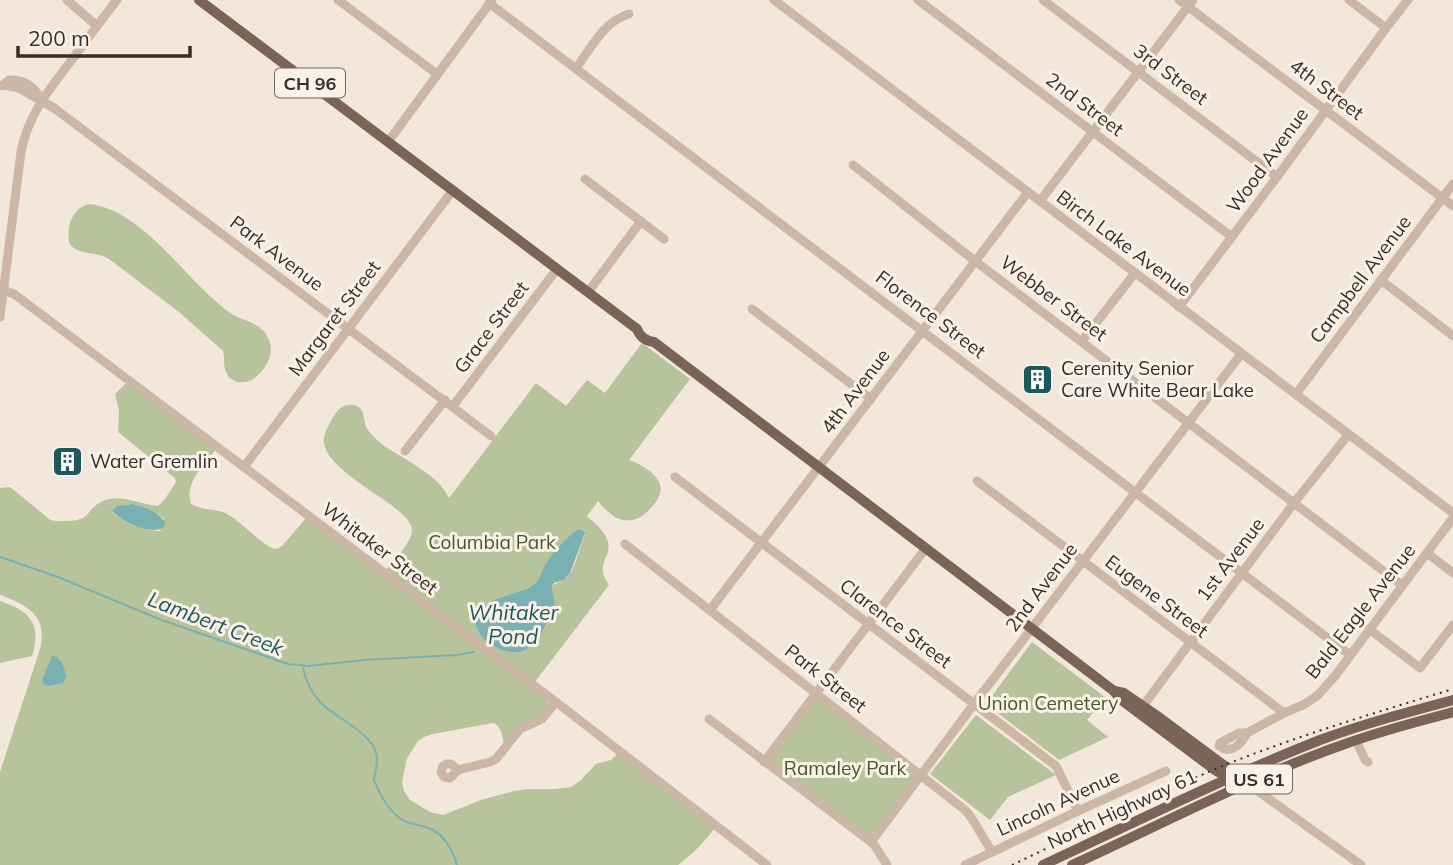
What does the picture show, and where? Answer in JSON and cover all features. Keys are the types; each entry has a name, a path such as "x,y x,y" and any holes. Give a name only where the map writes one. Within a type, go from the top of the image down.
{"main road":[{"name":"CH 96","path":"199,0 637,329 644,329 654,342 1202,760"},
{"name":"CH 96","path":"1114,691 1124,693 1143,706 1239,781"},
{"name":"North Highway 61","path":"1074,864 1341,733 1453,700"},
{"name":"North Highway 61","path":"1043,865 1196,793 1239,781 1346,743 1453,712"},
{"path":"1202,760 1239,781"},
{"path":"1196,793 1209,779 1209,772 1202,760"}],"street":[{"path":"67,0 78,8 82,15 99,24"},
{"path":"0,317 21,148 29,123 42,100 117,0"},
{"path":"338,0 437,74"},
{"name":"Birch Lake Avenue","path":"774,0 1453,513"},
{"name":"2nd Street","path":"918,0 1232,237"},
{"name":"3rd Street","path":"1043,0 1277,177"},
{"name":"4th Street","path":"1180,0 1190,3 1453,206"},
{"path":"1349,0 1385,28"},
{"name":"Wood Avenue","path":"1179,307 1408,0"},
{"path":"388,142 491,1"},
{"name":"Florence Street","path":"491,1 1350,655"},
{"path":"1040,201 1190,3"},
{"path":"576,68 607,25 629,14"},
{"path":"2,86 9,80 24,82 36,90 42,100"},
{"name":"Park Avenue","path":"42,100 491,436"},
{"name":"Webber Street","path":"853,165 975,261 1402,585"},
{"path":"585,179 664,239"},
{"name":"Campbell Avenue","path":"1296,394 1453,184"},
{"name":"Margaret Street","path":"244,467 453,190"},
{"name":"4th Avenue","path":"710,610 1028,192"},
{"path":"588,292 641,221"},
{"name":"Grace Street","path":"405,451 449,403 557,268"},
{"path":"1082,341 1135,273"},
{"path":"1381,280 1453,336"},
{"name":"Whitaker Street","path":"4,290 29,305 556,702 766,865"},
{"path":"752,309 871,399"},
{"name":"2nd Avenue","path":"871,842 1241,354"},
{"name":"1st Avenue","path":"1143,706 1348,435"},
{"name":"Clarence Street","path":"675,477 1056,766 1079,811"},
{"name":"Eugene Street","path":"977,481 1284,713"},
{"name":"Bald Eagle Avenue","path":"1247,733 1318,695 1453,518"},
{"name":"Park Street","path":"625,544 921,775 971,817 992,852"},
{"path":"764,762 926,548"},
{"path":"1427,553 1453,573"},
{"path":"1369,629 1420,668 1453,625"},
{"path":"458,770 496,759 520,729 542,719 556,702"},
{"path":"709,719 871,842 887,865"},
{"path":"1356,740 1368,762"},
{"name":"Lincoln Avenue","path":"965,865 1167,771"},
{"path":"1239,781 1361,865"}],"green space":[{"path":"89,204 108,209 143,230 220,305 262,330 271,348 267,363 257,376 245,382 232,379 225,369 223,351 179,312 109,259 79,251 70,245 68,232 71,220 78,210"},
{"name":"Columbia Park","path":"642,343 690,379 629,460 656,477 661,487 658,499 645,514 631,520 617,518 598,501 587,516 606,537 608,549 603,571 609,585 534,683 385,571 411,536 409,522 400,512 340,468 329,456 324,443 325,435 338,410 349,405 357,406 373,436 429,475 449,498 536,383 566,406 587,380 605,393","holes":["580,529 584,530 585,535 572,569 564,580 551,587 553,609 535,641 516,652 509,652 491,644"]},
{"path":"127,382 216,449 193,482 190,489 191,504 229,515 274,549 283,545 306,518 548,701 549,705 540,716 519,725 504,744 499,728 493,723 433,734 418,741 407,758 402,782 410,800 430,812 443,815 514,791 571,787 596,764 611,760 618,753 715,828 689,857 678,865 0,865 0,772 42,638 34,613 0,595 0,488 10,487 55,521 80,519 97,504 109,499 158,506 176,482 175,478 118,432 119,410 115,394","holes":["129,504 141,506 164,519 160,531 141,528 113,513 114,508"]},
{"path":"0,601 19,609 31,620 35,635 32,656 0,663"},
{"name":"Union Cemetery","path":"1032,642 1105,697 1087,720 1108,737 1059,760 986,704"},
{"name":"Ramaley Park","path":"818,697 919,774 870,838 769,762"},
{"name":"Union Cemetery","path":"976,715 1056,775 1008,797 990,820 930,774"}],"water":[{"path":"132,504 159,516 166,523 163,528 144,529 123,520 113,512 118,506"},
{"name":"Whitaker Pond","path":"579,529 585,533 570,573 564,580 552,586 553,609 535,642 525,650 517,652 508,652 489,643 477,628 479,612 491,602 536,583 552,555"},
{"path":"52,656 64,667 66,677 63,683 49,686 43,684 42,680"}],"waterway":[{"name":"Lambert Creek","path":"0,557 58,577 159,619 288,664 308,666 474,652"},
{"path":"303,668 309,686 320,702 360,732 373,746 377,760 374,780 390,808 404,821 428,828 440,835 451,849 457,865"}],"railway":[{"path":"1012,865 1147,799 1257,752 1453,689"}],"place":[{"name":"Cerenity Senior Care White Bear Lake","path":"1038,379"},
{"name":"Water Gremlin","path":"67,461"}]}
